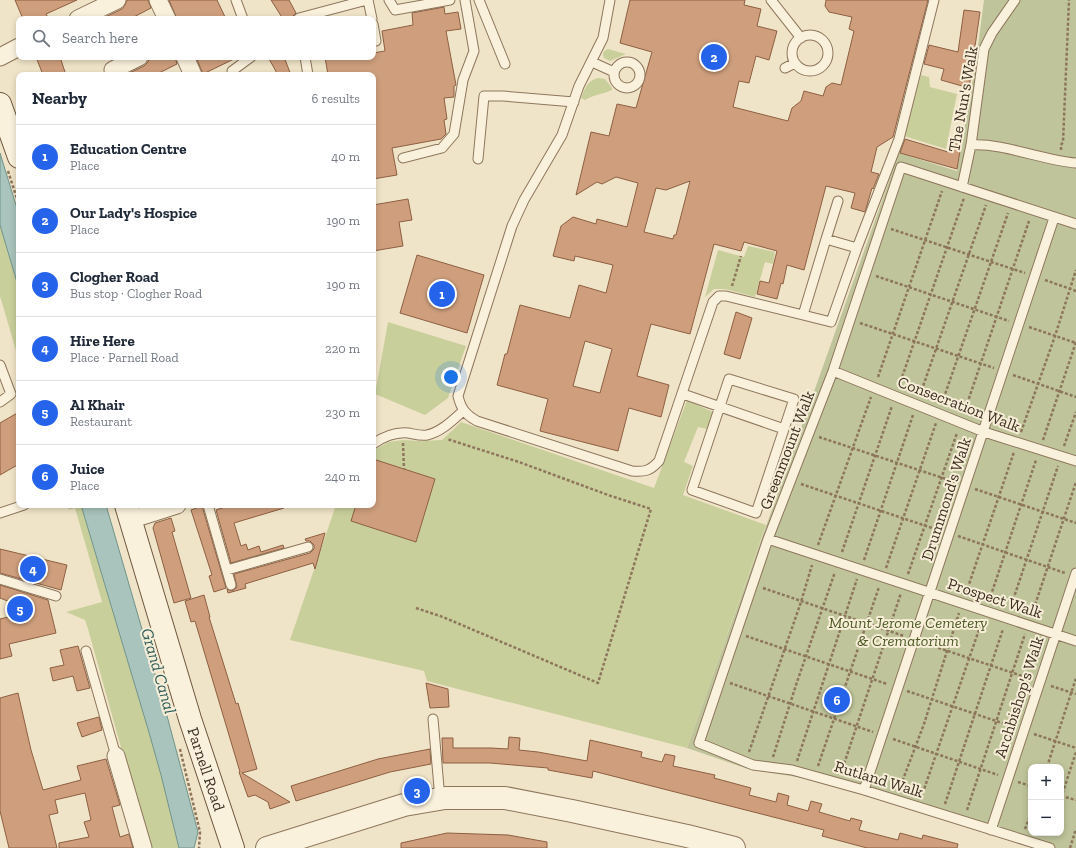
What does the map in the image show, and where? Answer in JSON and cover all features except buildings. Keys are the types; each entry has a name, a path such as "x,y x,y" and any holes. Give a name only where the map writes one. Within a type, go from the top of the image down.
{"street":[{"path":"84,16 117,0"},
{"path":"158,0 166,16"},
{"path":"0,57 16,49"},
{"path":"113,70 133,60"},
{"path":"186,60 192,72"},
{"path":"0,104 13,163"},
{"path":"128,513 159,508"},
{"name":"Parnell Road","path":"128,513 190,719 234,848"},
{"path":"116,756 143,848"},
{"path":"267,848 404,805 440,799 504,798 595,816 734,848"}],"lane":[{"path":"236,0 243,16"},
{"path":"307,16 350,2 367,0 371,16"},
{"path":"389,0 395,10 450,0"},
{"path":"403,158 442,148 454,134 463,80 474,50 465,0"},
{"path":"479,0 505,64"},
{"path":"610,0 603,38 579,86 562,135 524,200 512,226 458,396 460,405 464,411 468,416 477,421 632,471 642,472 653,468 659,461 713,302 719,296 729,296 831,322 857,248 899,139 934,0"},
{"path":"771,0 801,38"},
{"name":"The Nun's Walk","path":"965,188 984,49 992,33 1015,0"},
{"path":"808,36 817,37 822,40 828,49 828,56 823,67 809,72 802,70 795,63 792,57 792,50 801,38 808,36"},
{"path":"232,71 247,60"},
{"path":"306,60 308,72"},
{"path":"592,62 614,72"},
{"path":"785,68 795,63"},
{"path":"478,159 484,96 503,96 574,102"},
{"path":"971,145 984,144 1060,161 1076,163"},
{"name":"Greenmount Walk","path":"699,743 768,539 833,372 900,166 946,181"},
{"path":"946,181 1054,218 1076,224"},
{"path":"803,315 838,201"},
{"name":"Drummond's Walk","path":"864,790 1054,218"},
{"path":"826,239 857,248"},
{"path":"0,365 11,394 0,402"},
{"name":"Consecration Walk","path":"833,372 984,432 1076,461"},
{"path":"729,379 794,399 784,429 756,513 692,490 721,407 729,379"},
{"path":"682,394 784,429"},
{"path":"376,442 390,435 402,433 425,435 431,433 450,422 464,411"},
{"path":"0,513 16,508"},
{"path":"209,508 231,585"},
{"name":"Prospect Walk","path":"768,539 1076,641"},
{"path":"227,570 308,547"},
{"name":"Archbishop's Walk","path":"991,830 1076,575"},
{"path":"0,579 56,596"},
{"path":"86,651 116,756"},
{"path":"433,718 440,799"},
{"name":"Rutland Walk","path":"699,743 753,765 794,771 838,782 1050,848"}],"path":[{"path":"1060,161 1061,145 1063,142 1069,0"},
{"path":"13,163 16,184"},
{"path":"745,762 753,744 815,555 946,181"},
{"path":"770,767 797,682 874,455 948,247 965,188"},
{"path":"794,771 860,570 989,196"},
{"path":"814,776 1011,203"},
{"path":"838,782 904,584 997,317 1032,210"},
{"path":"881,226 1076,290"},
{"path":"729,296 741,256"},
{"path":"896,800 924,724 962,603 1055,336 1076,270"},
{"path":"866,272 1076,343 918,807"},
{"path":"850,320 1076,396"},
{"path":"402,433 404,469"},
{"path":"416,608 443,617 598,682 651,509 608,495 519,462 431,433"},
{"path":"809,435 829,439 1076,523"},
{"path":"791,481 1076,575"},
{"path":"963,821 1076,482"},
{"path":"1048,764 1076,678"},
{"path":"1064,787 1076,752"},
{"path":"1064,797 1076,800"},
{"path":"1022,839 1028,822"},
{"path":"1070,848 1076,829"}],"green space":[{"name":"Mount Jerome Cemetery & Crematorium","path":"984,0 1076,0 1076,848 1036,848 815,780 748,769 687,748 899,153 957,171 976,61"},
{"path":"608,49 626,54 610,61 604,58 603,55 603,52"},
{"path":"921,75 929,77 930,87 957,94 946,149 904,136"},
{"path":"598,78 605,79 612,90 592,96 585,100 581,98 589,83"},
{"path":"0,225 16,279 16,351 0,296"},
{"path":"748,246 775,252 773,264 765,262 755,297 725,289 714,289 705,297 718,250 744,257"},
{"path":"388,322 466,346 448,398 425,415 376,394"},
{"path":"687,400 713,412 707,429 698,427 684,462 693,466 683,495 766,525 687,748 427,681 424,671 290,640 335,508 362,508 416,541 435,479 376,460 376,449 388,442 403,440 442,440 461,422 654,488"},
{"path":"75,508 82,508 148,729 179,848 149,848 85,620 66,612 102,602"}],"water":[{"path":"0,153 16,205 16,279 0,225"},
{"path":"82,508 107,508 166,712 198,832 194,848 179,848 148,729"}],"place":[{"name":"Our Lady's Hospice","path":"714,57"},
{"name":"Education Centre","path":"442,294"},
{"name":"Hire Here","path":"33,569"},
{"name":"Al Khair","path":"20,609"},
{"name":"Juice","path":"837,700"},
{"name":"Clogher Road","path":"417,791"}],"water label":[{"name":"Grand Canal","path":"159,671"}]}
